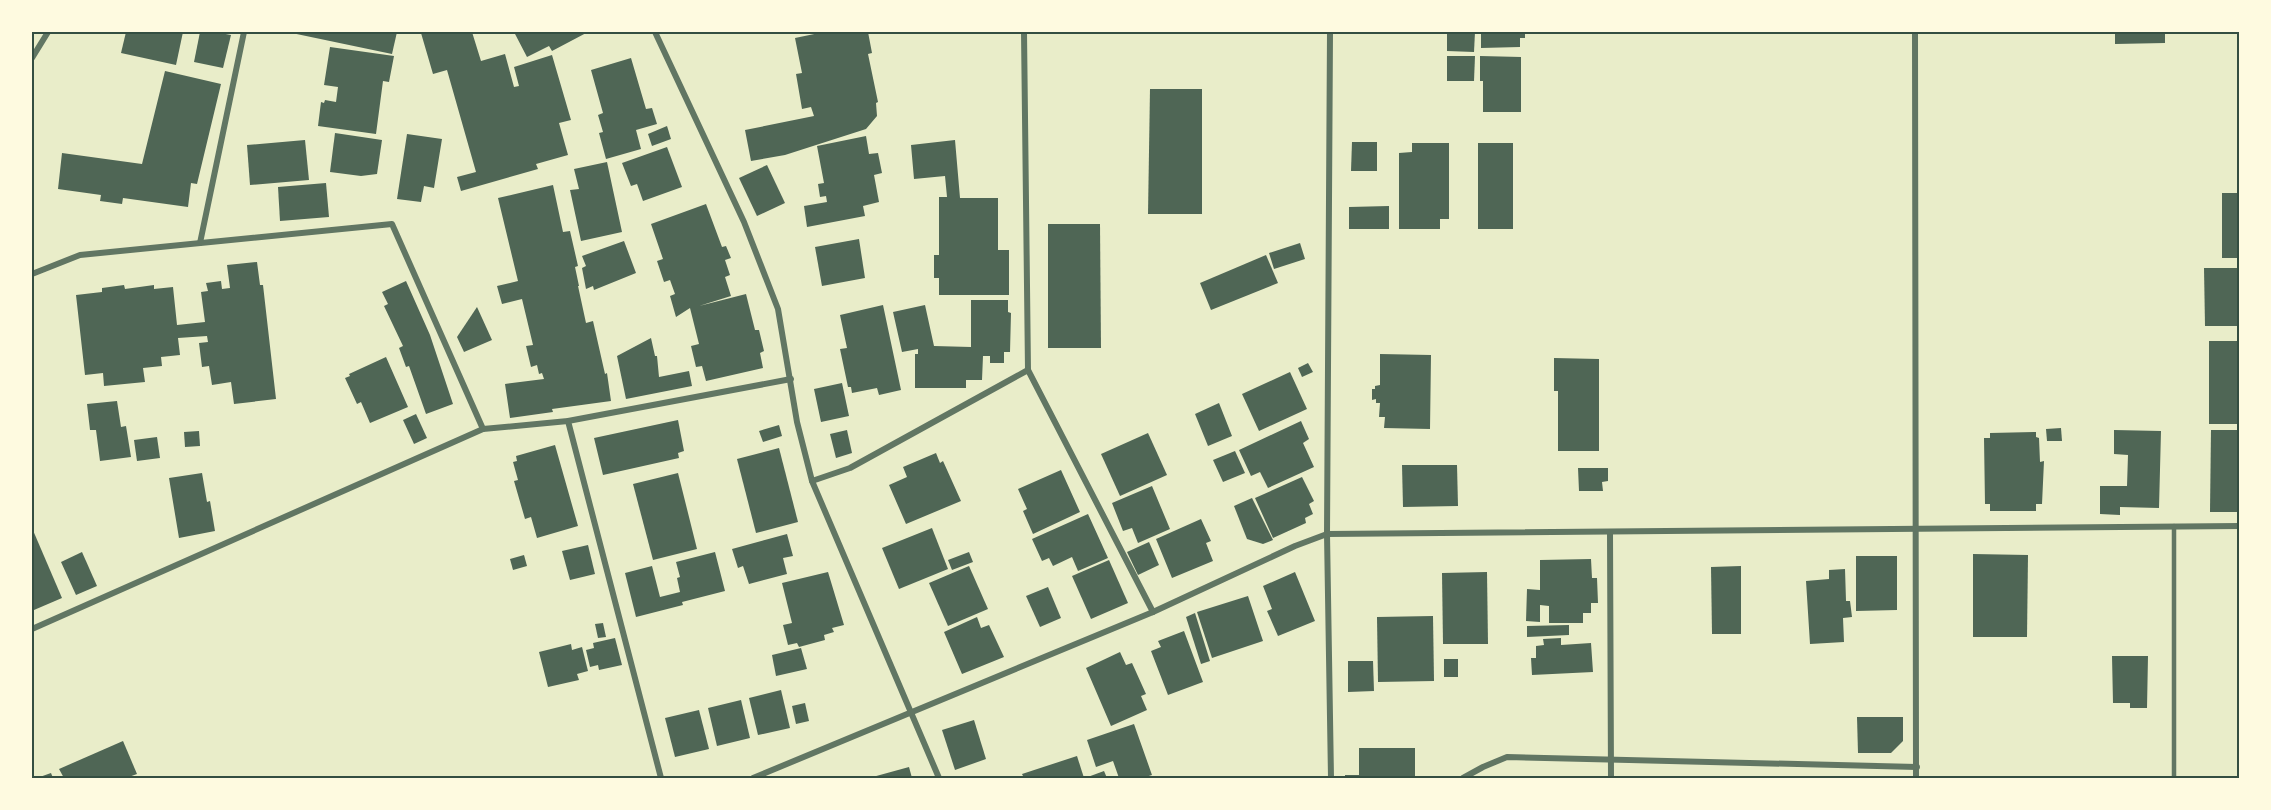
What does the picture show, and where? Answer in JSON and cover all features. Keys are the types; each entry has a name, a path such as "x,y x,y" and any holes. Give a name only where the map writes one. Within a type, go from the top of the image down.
{"street":[{"path":"32,58 48,32"},
{"path":"200,243 244,32"},
{"path":"655,32 744,222 778,309 797,422 812,481 939,778"},
{"path":"1024,32 1028,370 1153,612"},
{"path":"1330,32 1327,534 1331,778"},
{"path":"1915,32 1917,778"},
{"path":"32,274 80,255 392,224 483,429"},
{"path":"812,481 850,468 1028,370"},
{"path":"32,629 483,429 568,422 791,379"},
{"path":"568,422 661,778"},
{"path":"753,778 1153,612 1295,546 1327,534 2240,526"},
{"path":"1610,533 1611,778"},
{"path":"1463,778 1507,757 1917,766"}],"lane":[{"path":"2174,526 2174,778"}],"building":[{"path":"126,32 183,32 176,65 121,53"},
{"path":"200,32 231,35 223,68 194,62"},
{"path":"287,32 397,32 392,54"},
{"path":"472,32 481,61 505,54 514,87 519,86 514,67 552,55 571,120 559,123 568,155 536,164 538,169 461,191 457,177 476,172 447,70 433,74 421,33"},
{"path":"514,32 588,32 552,51 549,46 527,57"},
{"path":"824,32 868,32 872,53 868,54 878,102 876,103 877,116 866,129 785,155 751,161 745,130 814,116 811,107 802,109 796,74 802,73 795,38"},
{"path":"1447,32 1475,32 1474,52 1447,51"},
{"path":"1481,32 1525,32 1525,38 1520,38 1520,47 1481,48"},
{"path":"2115,32 2165,32 2165,43 2115,44"},
{"path":"330,47 394,56 389,82 383,81 376,134 318,126 321,102 324,103 325,100 336,102 338,87 324,85"},
{"path":"1447,56 1475,56 1474,81 1447,81"},
{"path":"1480,56 1521,57 1521,112 1483,112"},
{"path":"631,58 646,109 652,108 657,124 636,130 641,149 606,159 599,133 603,132 598,115 603,113 591,70"},
{"path":"165,71 221,84 197,184 191,183 188,207 123,198 122,204 100,201 101,195 58,189 62,153 142,164"},
{"path":"1150,89 1202,89 1202,214 1148,214"},
{"path":"667,126 671,139 652,146 648,134"},
{"path":"335,133 382,140 377,174 361,176 330,172"},
{"path":"407,134 442,139 434,188 424,186 421,202 397,199"},
{"path":"866,136 869,154 878,153 882,173 874,175 879,202 863,206 865,216 807,227 804,206 827,202 826,196 820,197 818,184 824,183 817,146"},
{"path":"305,140 309,180 250,185 247,145"},
{"path":"955,140 960,198 998,198 998,250 1009,250 1009,295 939,295 939,278 934,278 934,255 939,255 939,197 947,197 945,176 914,179 911,145"},
{"path":"1352,142 1377,142 1377,171 1351,171"},
{"path":"1412,143 1449,143 1449,219 1440,219 1440,229 1399,229 1399,153 1412,152"},
{"path":"1478,143 1513,143 1513,229 1478,229"},
{"path":"667,147 682,187 643,201 637,184 631,186 622,163"},
{"path":"607,162 622,232 581,241 570,190 579,189 574,169"},
{"path":"767,165 785,203 757,216 739,178"},
{"path":"326,183 329,217 280,221 278,187"},
{"path":"553,185 563,232 570,231 578,266 575,267 586,323 593,321 605,374 607,373 611,401 552,409 553,412 510,418 505,384 544,379 542,373 539,374 537,365 531,367 526,346 533,345 522,299 502,304 497,286 518,281 498,198"},
{"path":"2222,193 2240,193 2240,258 2222,258"},
{"path":"706,204 722,247 726,246 731,258 725,260 730,275 725,277 731,296 699,306 746,294 755,330 759,330 764,351 760,353 763,368 706,381 702,366 696,367 691,346 699,344 690,308 676,317 670,296 675,294 670,280 664,282 657,261 663,259 651,224"},
{"path":"1389,206 1389,229 1349,229 1349,207"},
{"path":"1048,224 1100,224 1101,348 1048,348"},
{"path":"859,239 865,278 822,286 815,247"},
{"path":"624,241 636,273 594,290 593,286 586,289 582,268 586,266 582,256"},
{"path":"1300,243 1305,259 1274,269 1269,253"},
{"path":"1266,255 1278,283 1211,310 1200,283"},
{"path":"257,262 260,285 263,285 276,399 234,404 231,382 212,385 209,366 202,367 199,343 208,342 207,336 178,338 180,355 161,357 162,366 143,368 145,382 104,386 103,373 85,375 76,295 102,292 102,288 124,285 125,289 154,285 154,289 173,287 177,325 205,322 201,292 208,291 206,283 221,281 222,289 230,288 227,265"},
{"path":"2204,268 2240,268 2240,326 2205,326"},
{"path":"406,281 430,335 453,404 426,414 409,366 406,367 399,348 403,346 384,306 388,304 382,292"},
{"path":"971,300 1008,300 1008,312 1011,313 1010,352 1004,352 1004,363 990,363 990,356 983,356 982,380 966,380 966,388 915,388 915,354 918,354 918,349 902,352 893,312 925,305 934,346 971,347"},
{"path":"883,305 901,390 879,395 877,388 852,393 851,387 848,387 840,349 847,348 840,315"},
{"path":"477,307 492,340 464,352 457,337"},
{"path":"651,338 655,356 657,356 659,377 689,371 692,386 626,399 617,356"},
{"path":"2209,341 2240,341 2240,424 2209,424"},
{"path":"1380,354 1431,355 1430,429 1384,428 1385,417 1379,417 1380,403 1376,403 1376,399 1372,400 1372,389 1380,385"},
{"path":"386,357 408,407 370,423 361,402 357,404 345,378"},
{"path":"1554,358 1599,359 1599,451 1558,451 1558,391 1554,391"},
{"path":"1308,363 1313,372 1302,377 1298,368"},
{"path":"1290,372 1307,409 1259,431 1242,394"},
{"path":"842,383 849,416 821,422 814,389"},
{"path":"117,401 121,427 126,426 131,457 100,461 96,430 90,430 87,404"},
{"path":"1219,403 1232,436 1208,446 1195,414"},
{"path":"416,414 427,438 414,444 403,420"},
{"path":"678,420 684,451 678,453 679,458 603,475 594,438"},
{"path":"1301,421 1309,439 1303,443 1314,467 1268,488 1260,472 1251,476 1239,450"},
{"path":"779,425 782,436 763,442 759,431"},
{"path":"2061,428 2062,441 2047,441 2046,429"},
{"path":"847,430 852,453 836,458 830,434"},
{"path":"2114,430 2161,431 2159,508 2120,507 2120,515 2100,514 2100,486 2127,486 2128,455 2114,454"},
{"path":"2211,430 2240,430 2240,512 2210,512"},
{"path":"199,431 200,446 185,447 184,432"},
{"path":"2036,432 2036,437 2039,438 2040,462 2044,461 2042,504 2036,504 2036,511 1990,511 1990,504 1985,504 1984,438 1990,438 1990,433"},
{"path":"1148,433 1167,475 1120,496 1101,454"},
{"path":"157,437 160,458 137,461 134,440"},
{"path":"555,445 578,526 537,538 531,517 525,519 514,481 518,480 513,462 517,461 516,456"},
{"path":"779,448 798,522 756,533 737,459"},
{"path":"1235,451 1245,473 1223,482 1213,460"},
{"path":"936,453 940,463 943,461 961,501 906,524 889,485 907,477 903,467"},
{"path":"1402,465 1457,465 1458,506 1403,507"},
{"path":"1578,468 1608,468 1608,481 1602,482 1603,491 1579,491"},
{"path":"1061,470 1080,512 1033,534 1023,511 1027,509 1018,489"},
{"path":"202,473 215,531 179,538 169,478"},
{"path":"678,473 697,549 653,560 633,484"},
{"path":"1302,477 1314,501 1309,504 1313,514 1305,518 1306,523 1273,538 1255,498"},
{"path":"1152,486 1170,529 1138,543 1132,528 1123,531 1112,503"},
{"path":"1252,498 1273,540 1263,544 1247,539 1234,506"},
{"path":"1088,514 1108,558 1078,571 1072,557 1053,566 1049,558 1042,561 1032,539"},
{"path":"1201,519 1211,541 1206,543 1213,561 1172,578 1156,539"},
{"path":"32,528 62,598 34,610 32,605"},
{"path":"932,528 948,569 899,589 882,548"},
{"path":"787,534 793,556 783,558 787,574 749,584 743,566 738,568 732,549"},
{"path":"1149,542 1159,565 1138,575 1127,552"},
{"path":"588,545 595,574 570,580 562,551"},
{"path":"82,552 97,586 76,595 61,562"},
{"path":"715,552 725,591 636,617 625,573 652,566 660,597 680,592 677,578 680,577 676,562"},
{"path":"969,552 973,562 952,570 948,560"},
{"path":"1973,554 2028,555 2027,637 1973,637"},
{"path":"524,555 527,566 513,570 510,559"},
{"path":"1856,556 1897,556 1897,610 1856,611"},
{"path":"1591,559 1592,578 1597,578 1598,603 1591,603 1591,613 1583,613 1583,623 1549,623 1549,606 1540,605 1540,622 1526,621 1527,589 1540,590 1540,560"},
{"path":"1109,560 1128,603 1091,619 1072,576"},
{"path":"969,566 988,609 948,626 929,583"},
{"path":"1741,566 1741,634 1712,634 1711,567"},
{"path":"1845,569 1846,601 1850,601 1852,617 1843,618 1844,642 1810,644 1806,581 1829,579 1829,570"},
{"path":"828,572 844,625 832,628 834,632 824,635 825,640 799,647 797,643 788,645 783,625 792,623 782,583"},
{"path":"1295,572 1315,621 1278,636 1267,611 1272,609 1263,586"},
{"path":"1487,572 1488,644 1443,644 1442,573"},
{"path":"1048,587 1061,618 1040,627 1026,596"},
{"path":"1248,596 1263,641 1212,658 1197,612"},
{"path":"1195,613 1210,661 1201,664 1186,617"},
{"path":"1433,616 1434,681 1378,682 1377,617"},
{"path":"977,617 981,628 989,625 1004,657 962,674 944,632"},
{"path":"603,623 606,637 598,638 595,624"},
{"path":"1569,625 1569,635 1527,637 1527,626"},
{"path":"1184,631 1203,682 1168,695 1151,651 1161,647 1158,641"},
{"path":"615,638 622,665 599,670 598,665 590,667 586,650 594,648 593,643"},
{"path":"1561,638 1561,645 1591,643 1593,672 1532,675 1531,658 1536,658 1536,646 1544,645 1543,639"},
{"path":"571,644 572,650 582,647 588,671 577,674 579,680 548,687 539,652"},
{"path":"801,648 807,669 776,676 772,655"},
{"path":"1120,652 1126,665 1132,663 1146,694 1141,696 1147,710 1111,726 1086,668"},
{"path":"2112,656 2148,656 2147,708 2130,708 2130,703 2113,703"},
{"path":"1444,659 1458,659 1458,677 1444,677"},
{"path":"1348,661 1373,661 1374,691 1348,692"},
{"path":"781,690 790,728 758,735 749,698"},
{"path":"741,700 750,738 717,746 708,708"},
{"path":"805,703 809,721 796,724 792,706"},
{"path":"699,710 709,749 675,757 665,718"},
{"path":"1857,717 1903,717 1903,741 1891,753 1858,753"},
{"path":"974,720 986,759 955,770 942,730"},
{"path":"1134,724 1152,775 1142,778 1119,778 1113,761 1096,767 1087,740"},
{"path":"123,741 137,774 126,778 64,778 59,769"},
{"path":"1359,748 1415,748 1415,778 1345,778 1345,775 1359,775"},
{"path":"1077,756 1084,778 1024,778 1022,774"},
{"path":"909,767 912,778 869,778"},
{"path":"1104,771 1107,778 1085,778"},
{"path":"51,773 53,778 37,778"},
{"path":"1963,776 2027,776 2027,778 1963,778"}]}
